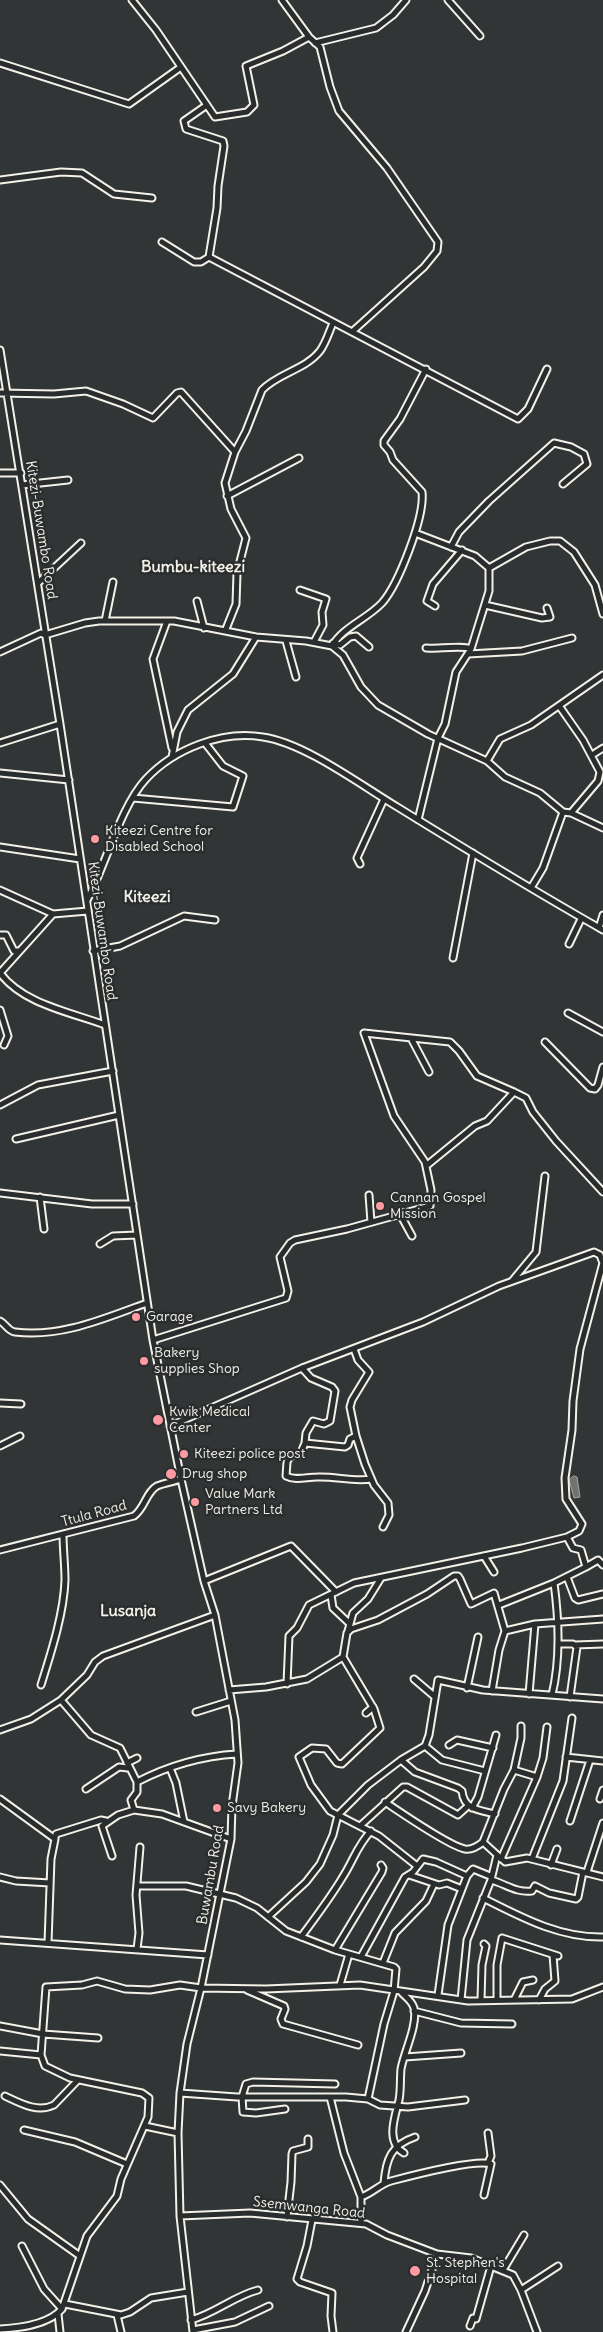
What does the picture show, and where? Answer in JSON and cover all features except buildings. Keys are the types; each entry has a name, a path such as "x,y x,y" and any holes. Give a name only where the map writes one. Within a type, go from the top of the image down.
{"street":[{"path":"132,0 152,24 216,117 247,112 254,105 246,66 283,51 309,36"},
{"path":"282,0 309,36 320,47 330,87 340,111 387,168 438,242 437,251 424,267 353,331"},
{"path":"315,43 376,28 393,15 406,0"},
{"path":"448,0 480,36"},
{"path":"0,64 129,104 181,67"},
{"path":"162,242 194,262 201,262 208,257 217,208 216,196 224,146 223,141 186,129 184,121 207,105"},
{"path":"0,180 62,172 82,173 114,194 152,198"},
{"path":"208,257 333,323 353,331 426,369 518,419 528,408 547,370"},
{"path":"226,630 236,604 237,573 246,538 231,509 225,483 235,452 246,431 262,390 271,382 316,356 324,345 333,323"},
{"name":"Kitezi-Buwambo Road","path":"0,350 69,780 147,1303 170,1426"},
{"path":"333,645 383,601 405,560 415,533 422,502 422,492 393,460 390,452 384,445 384,441 400,419 426,369"},
{"path":"0,393 54,394 86,392 124,404 153,418 176,393 181,392 235,452"},
{"path":"451,547 459,532 488,501 554,443 576,449 584,454 586,464 563,484"},
{"path":"227,496 299,458"},
{"path":"0,473 21,473"},
{"path":"22,485 68,480"},
{"path":"415,533 476,556 489,568 489,591 469,651 456,672 444,730 438,738 418,820"},
{"path":"489,568 526,547 550,541 560,541 574,552 595,585 603,614"},
{"path":"38,583 81,543"},
{"path":"435,606 427,601 429,591 462,550"},
{"path":"105,621 113,582"},
{"path":"300,590 326,599 322,612 323,625 314,642"},
{"path":"197,601 204,628"},
{"path":"484,605 542,618 550,617 547,608"},
{"path":"0,652 39,634 45,635 85,623 105,621 167,621 226,630 256,637 333,645 340,644 350,637 356,636 369,647"},
{"path":"167,621 153,659 172,755"},
{"path":"172,755 177,732 188,710 234,674 256,637"},
{"path":"469,651 522,651 572,638"},
{"path":"286,641 296,677"},
{"path":"333,645 343,655 368,696 390,712 438,738 487,761 505,777 540,793 563,812 571,813 603,828"},
{"path":"426,648 449,649 466,646 469,651"},
{"path":"487,761 500,739 520,732 560,707 566,700 583,691 603,675"},
{"path":"560,707 592,755 600,772 600,776 571,813"},
{"path":"0,743 60,724"},
{"path":"86,900 133,798 145,780 172,755 205,743 230,737 249,736 282,742 330,766 581,919 601,929 603,915"},
{"path":"133,798 233,807 243,776 223,766 205,743"},
{"path":"592,755 603,748"},
{"path":"0,773 69,780"},
{"path":"360,864 357,858 384,799"},
{"path":"531,888 551,848 563,812"},
{"path":"0,847 80,859"},
{"path":"453,958 473,853"},
{"path":"0,890 53,914 88,911"},
{"path":"53,914 0,973 8,982 32,1000 105,1025"},
{"path":"94,951 120,946 184,916 215,920"},
{"path":"569,944 581,919"},
{"path":"0,935 6,935 14,951 18,951"},
{"path":"0,1010 8,1036 4,1045"},
{"path":"568,1013 603,1032"},
{"path":"153,1340 286,1298 288,1291 279,1259 280,1254 290,1243 298,1239 427,1209 432,1204 426,1166 394,1116 364,1032 450,1042 477,1076 526,1098 533,1112 556,1141 603,1192"},
{"path":"411,1038 429,1072"},
{"path":"545,1042 590,1088 595,1089 598,1085 603,1066"},
{"path":"0,1105 38,1085 113,1072"},
{"path":"426,1166 475,1126 487,1121 514,1092"},
{"path":"16,1139 119,1115"},
{"path":"512,1281 536,1252 545,1176"},
{"path":"0,1193 95,1204 133,1204"},
{"path":"369,1195 371,1222"},
{"path":"40,1197 44,1229"},
{"path":"400,1214 412,1236"},
{"path":"100,1244 113,1236 137,1235"},
{"path":"170,1426 302,1368 423,1322 512,1281 594,1252 602,1259 599,1278 580,1349 572,1401 572,1430 565,1478 566,1499 582,1524 582,1529 577,1534 567,1537 354,1583 309,1605 297,1628 289,1636 287,1684"},
{"path":"0,1321 16,1332 54,1332 81,1326 147,1303"},
{"path":"354,1349 358,1360 370,1371 351,1403 356,1436 371,1479 388,1504 389,1515 383,1527"},
{"path":"302,1368 311,1378 335,1391 330,1421 324,1424 313,1421 307,1430 305,1443 300,1455 290,1456 287,1462 286,1473 288,1477 371,1479"},
{"path":"0,1403 21,1404"},
{"name":"Buwambu Road","path":"170,1426 204,1581 215,1615 235,1720 237,1754 231,1839 202,1988 186,2044 180,2093 178,2133 180,2216 193,2331"},
{"path":"0,1446 20,1436"},
{"path":"305,1443 345,1447 350,1439 356,1436"},
{"name":"Ttula Road","path":"0,1550 134,1516 140,1511 153,1490 158,1486 181,1480"},
{"path":"41,1685 56,1632 62,1602 65,1580 63,1534"},
{"path":"567,1537 573,1548 581,1550 586,1567"},
{"path":"204,1581 291,1546 333,1594 333,1608 350,1624"},
{"path":"484,1556 494,1572"},
{"path":"498,1605 554,1583 598,1560 603,1565"},
{"path":"347,1633 351,1629 378,1620 419,1599 454,1576 458,1576 471,1604 492,1593 498,1605 505,1631 499,1650 492,1691"},
{"path":"567,1577 575,1598 578,1600 603,1594"},
{"path":"381,1578 368,1599 353,1613 343,1657 373,1707 380,1728 342,1764 337,1763 326,1749 312,1748 299,1756 317,1794 330,1811 370,1831 417,1866"},
{"path":"552,1695 555,1682 559,1622 554,1583"},
{"path":"0,1730 31,1719 61,1700 87,1675 95,1662 102,1656 215,1615"},
{"path":"505,1631 535,1624 603,1619"},
{"path":"529,1694 535,1624"},
{"path":"468,1688 478,1637"},
{"path":"558,1644 603,1644"},
{"path":"570,1697 575,1674 576,1645"},
{"path":"229,1690 287,1684 307,1679 343,1657"},
{"path":"414,1679 434,1696"},
{"path":"268,1917 306,1882 316,1870 333,1834 338,1815 368,1785 401,1760 425,1746 429,1735 437,1681 440,1680 468,1688 492,1691 603,1699"},
{"path":"61,1700 90,1735 116,1745 122,1751 137,1782 137,1792 131,1800 134,1810"},
{"path":"196,1712 231,1701"},
{"path":"366,1713 373,1707"},
{"path":"532,1859 563,1781 572,1718"},
{"path":"386,1802 456,1846 470,1849 475,1848 482,1842 514,1770 522,1738 521,1726"},
{"path":"461,2000 467,1940 499,1857 537,1777 543,1758 547,1726"},
{"path":"360,1826 401,1789 407,1787 458,1815 470,1807 478,1797 496,1735"},
{"path":"449,1746 457,1740 493,1748"},
{"path":"425,1746 442,1760 485,1771"},
{"path":"137,1782 170,1768 206,1757 237,1754"},
{"path":"566,1757 603,1761"},
{"path":"86,1789 119,1767 128,1765 137,1758"},
{"path":"401,1760 415,1772 458,1788 462,1791 463,1798 470,1807 495,1814"},
{"path":"570,1821 590,1760"},
{"path":"170,1768 176,1783 184,1822"},
{"path":"514,1770 537,1777"},
{"path":"600,1799 603,1790"},
{"path":"0,1799 55,1838"},
{"path":"48,1943 51,1860 56,1834 101,1820 106,1821 134,1810 162,1814 231,1839"},
{"path":"106,1821 102,1826 102,1831 110,1846 112,1856"},
{"path":"438,1995 448,1925 467,1876 473,1869 512,1890 532,1891 535,1886 554,1894 576,1899 603,1823"},
{"path":"301,1937 333,1894 351,1864 359,1844 370,1831"},
{"path":"482,1842 499,1857 508,1862 520,1857 603,1877"},
{"path":"140,1847 137,1886 139,1934 137,1949 140,1950"},
{"path":"551,1865 557,1849"},
{"path":"361,1957 405,1877 423,1859 467,1876"},
{"path":"334,1950 382,1872 383,1868 381,1865"},
{"path":"409,1874 434,1884 447,1883 462,1889"},
{"path":"0,1878 50,1883"},
{"path":"382,1963 395,1933 426,1901 434,1884"},
{"path":"137,1886 186,1886 244,1901 257,1908 280,1928 334,1950 382,1963 396,1969 394,1991 384,2024 368,2099"},
{"path":"483,1898 551,1930 570,1936 603,1937"},
{"path":"497,2000 497,1965 502,1938 555,1956 555,1981 546,1988 539,2000"},
{"path":"0,1940 208,1955"},
{"path":"481,2000 482,1965 486,1946 484,1944"},
{"path":"340,1986 349,1954"},
{"path":"514,2000 523,1982 533,1980"},
{"path":"0,2329 31,2325 58,2314 63,2307 80,2256 93,2226 117,2196 127,2164 145,2126 150,2101 146,2095 78,2080 48,2068 43,2062 42,2056 46,1987 72,1986 97,1981 136,1990 150,1990 180,1985 202,1988 307,1989 367,1986 394,1991 438,1995 461,2000 539,2000 572,1999 603,1987"},
{"path":"244,1988 285,2007 281,2019 282,2024 358,2045"},
{"path":"259,1995 263,1988"},
{"path":"402,1992 411,2002 414,2011 393,2121 396,2147 404,2153"},
{"path":"414,2011 461,2023 512,2024"},
{"path":"0,2026 43,2034 98,2038"},
{"path":"0,2051 42,2056"},
{"path":"405,2056 461,2053"},
{"path":"5,2096 27,2106 49,2107 54,2105 78,2080"},
{"path":"285,2109 246,2114 242,2108 242,2096 246,2084 252,2082 335,2084"},
{"path":"180,2093 368,2099 380,2105 396,2107 466,2100"},
{"path":"330,2097 344,2153 361,2198 361,2223"},
{"path":"145,2126 178,2133"},
{"path":"24,2130 75,2142 127,2164"},
{"path":"484,2195 490,2164 488,2163 490,2156 488,2133"},
{"path":"384,2183 389,2154 396,2147 415,2137"},
{"path":"287,2217 292,2154 293,2151 308,2147 308,2139"},
{"path":"361,2198 372,2194 384,2183 472,2164 488,2163"},
{"path":"0,2185 28,2219 80,2256"},
{"name":"Ssemwanga Road","path":"180,2216 238,2213 361,2223 437,2254 471,2258 513,2275 522,2290 537,2332"},
{"path":"312,2220 307,2246 297,2279 300,2282 332,2293 331,2316 333,2332"},
{"path":"503,2270 524,2235"},
{"path":"22,2246 44,2289 63,2307 117,2315 130,2312 152,2298 188,2292"},
{"path":"406,2332 425,2291 437,2254"},
{"path":"470,2326 473,2318 476,2319 491,2266"},
{"path":"522,2290 558,2266"},
{"path":"191,2320 212,2313 243,2295 258,2290"},
{"path":"193,2331 235,2322 269,2306"},
{"path":"58,2314 60,2332"},
{"path":"117,2315 121,2332"}],"shaded area":[{"path":"574,1476 577,1477 580,1497 574,1498 569,1480"}],"place":[{"name":"Kiteezi Centre for Disabled School","path":"95,839"},
{"name":"Cannan Gospel Mission","path":"380,1206"},
{"name":"Garage","path":"136,1317"},
{"name":"Bakery supplies Shop","path":"144,1361"},
{"name":"Kwik Medical Center","path":"158,1420"},
{"name":"Kiteezi police post","path":"184,1454"},
{"name":"Drug shop","path":"171,1474"},
{"name":"Value Mark Partners Ltd","path":"195,1502"},
{"name":"Savy Bakery","path":"217,1808"},
{"name":"St. Stephen's Hospital","path":"415,2271"}],"district":[{"name":"Bumbu-kiteezi","path":"193,567"},
{"name":"Kiteezi","path":"147,897"},
{"name":"Lusanja","path":"128,1611"}]}
